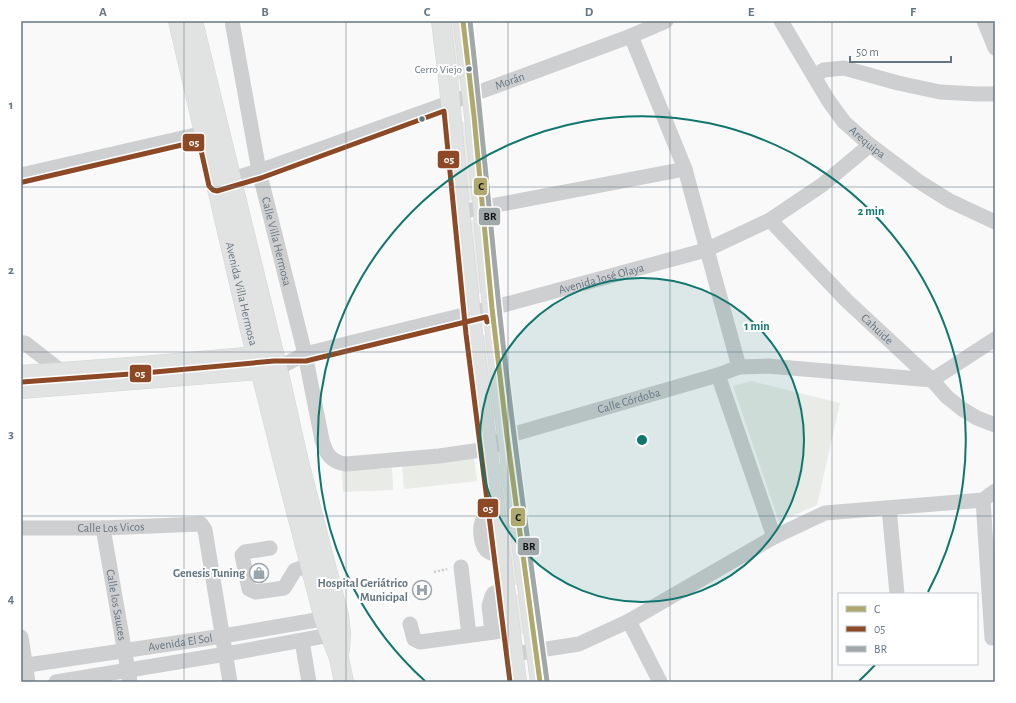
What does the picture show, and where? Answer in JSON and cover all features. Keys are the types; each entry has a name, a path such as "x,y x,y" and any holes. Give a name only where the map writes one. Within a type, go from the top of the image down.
{"main road":[{"name":"Avenida Villa Hermosa","path":"178,21 204,133 224,182"},
{"name":"Avenida Villa Hermosa","path":"193,21 224,182 267,362 310,565 333,626"},
{"path":"441,21 471,313 505,590 501,631 514,654 517,682"},
{"path":"463,21 472,94 492,308 507,436 540,682"},
{"name":"Avenida Villa Hermosa","path":"267,362 298,462 333,626"},
{"name":"Avenida José Olaya","path":"21,384 72,376 267,362"},
{"path":"505,590 528,587"},
{"path":"333,626 344,682"}],"street":[{"name":"Calle Villa Hermosa","path":"232,21 259,171 305,354 322,440 325,450 330,458"},
{"name":"Morán","path":"224,182 259,171 472,94 631,36 666,21"},
{"name":"Arequipa","path":"780,21 828,100 844,122 870,145 918,181 944,197 995,222"},
{"path":"984,21 995,48"},
{"path":"631,36 685,169 739,367"},
{"path":"814,76 824,70 844,68 898,83 940,92 995,94"},
{"path":"22,170 204,133"},
{"name":"Avenida José Olaya","path":"267,362 492,308 706,250 770,220 822,185 870,145"},
{"path":"460,212 685,169"},
{"name":"Cahuide","path":"770,220 846,300 932,380 947,397 962,409 977,418 995,425"},
{"path":"932,380 995,339"},
{"path":"21,342 25,343 72,376"},
{"name":"Calle Córdoba","path":"330,458 338,463 346,464 439,456 488,449 496,445 507,436 718,375 739,367 768,366 932,380"},
{"path":"718,375 774,537"},
{"path":"514,654 537,652 579,644 629,621 774,537 825,512 983,500 995,491"},
{"path":"983,500 992,638"},
{"path":"888,508 897,593"},
{"name":"Calle Los Vicos","path":"21,528 103,528 201,524 205,530 223,636"},
{"name":"Calle los Sauces","path":"103,528 129,676"},
{"path":"270,548 245,552 242,555 249,589 256,592 284,588 296,570 310,565"},
{"path":"462,567 470,635"},
{"path":"629,621 660,682"},
{"path":"410,624 414,639 420,642 501,631"},
{"name":"Avenida El Sol","path":"23,665 223,636 333,626"},
{"name":"Avenida El Sol","path":"56,682 129,676 226,654 302,641 333,626"},
{"path":"223,636 230,682"},
{"path":"21,637 23,665 28,682"},
{"path":"302,641 309,682"}],"shaded area":[{"path":"449,21 455,21 462,79 457,80"},
{"path":"461,122 465,122 474,200 468,201"},
{"path":"470,220 475,220 482,293 476,293"},
{"path":"481,335 487,335 496,420 491,421"},
{"path":"751,381 840,403 817,505 779,522 733,386"},
{"path":"474,457 477,481 404,489 402,465"},
{"path":"498,464 502,464 518,583 517,585 514,585"},
{"path":"392,468 393,490 343,492 342,470"},
{"path":"515,594 519,595 524,634 518,634"}],"transit line":[{"name":"C","path":"463,21 474,116 492,308 507,436 540,682"},
{"name":"BR","path":"470,21 504,354 547,681"},
{"name":"05","path":"23,182 199,141 209,186 213,190 217,191 261,178 444,111 466,334 510,682"},
{"name":"05","path":"22,382 274,361 306,361 486,317 487,322"}],"place":[{"name":"Cerro Viejo","path":"469,69"},
{"name":"Genesis Tuning","path":"259,573"},
{"name":"Hospital Geriátrico Municipal","path":"422,590"}]}
